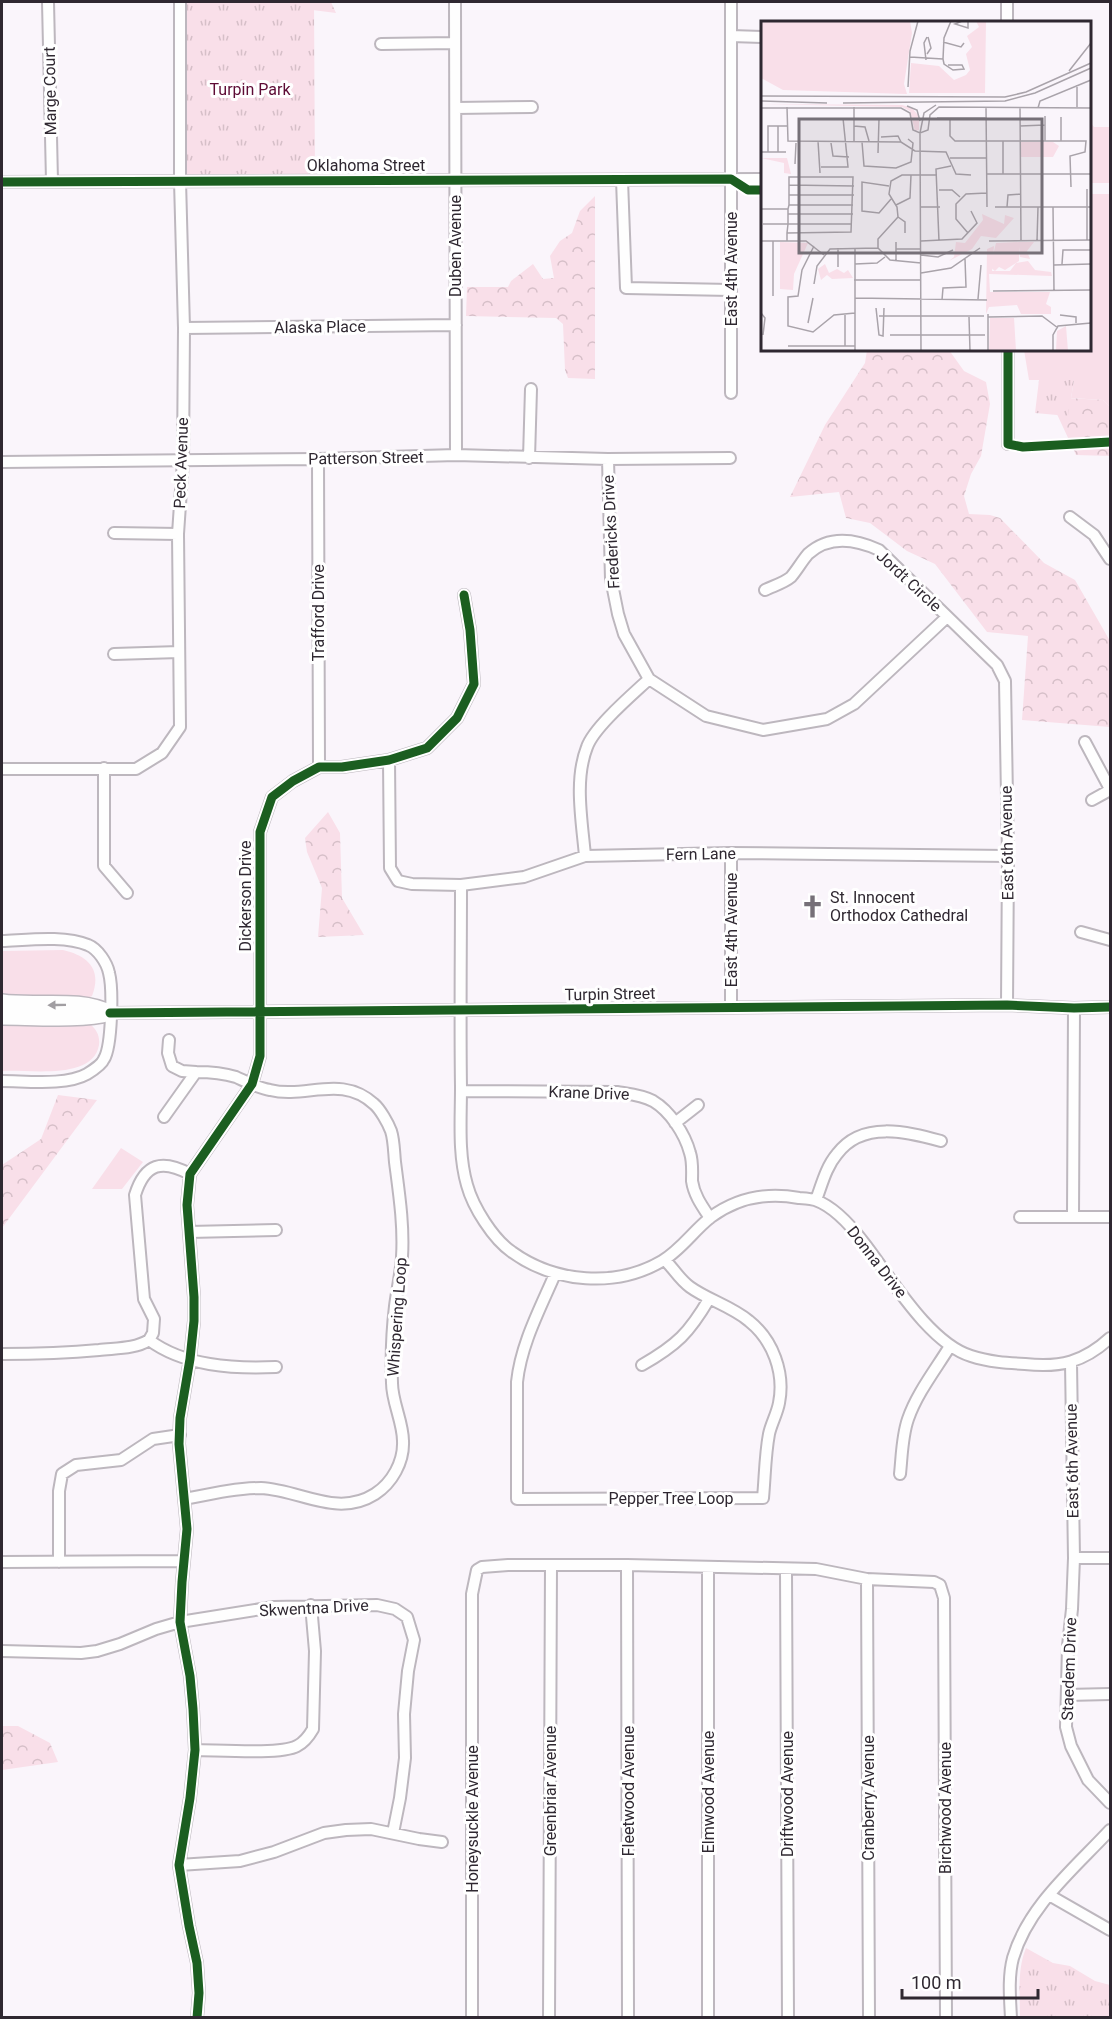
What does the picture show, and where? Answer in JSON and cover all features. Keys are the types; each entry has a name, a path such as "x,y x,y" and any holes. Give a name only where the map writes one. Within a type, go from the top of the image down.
{"highway":[{"path":"2,1002 35,1005 86,1005 100,1007 110,1012"},
{"path":"2,1017 85,1017 100,1016 110,1012"}],"street":[{"name":"Marge Court","path":"48,2 52,181"},
{"name":"Peck Avenue","path":"2,769 136,769 162,753 180,727 178,534 183,460 184,328 180,181 180,2"},
{"name":"Duben Avenue","path":"455,2 456,455"},
{"name":"East 4th Avenue","path":"731,2 731,393"},
{"path":"1007,2 1007,21"},
{"path":"731,36 761,37"},
{"path":"381,44 455,43"},
{"path":"456,108 532,107"},
{"name":"Oklahoma Street","path":"2,182 761,179"},
{"path":"622,180 626,288 731,290"},
{"name":"Alaska Place","path":"184,328 456,325"},
{"path":"1008,351 1008,444"},
{"path":"530,458 531,388"},
{"name":"Patterson Street","path":"2,462 318,459 456,455 608,459 730,458"},
{"name":"Trafford Drive","path":"318,459 319,768"},
{"name":"Fredericks Drive","path":"608,459 611,579 624,634 649,679 706,716 763,730 827,718 854,704 947,617"},
{"path":"1070,518 1094,535 1110,559"},
{"path":"114,533 178,534"},
{"name":"Jordt Circle","path":"765,590 789,578 809,554 824,543 842,539 863,543 879,550 997,665 1005,681"},
{"name":"Dickerson Drive","path":"190,1173 252,1084 260,1056 260,832 272,797 293,781 319,768 389,760 427,748 456,718 474,684 470,630 464,595"},
{"path":"114,654 179,652"},
{"path":"585,856 579,788 587,746 605,722 649,679"},
{"name":"East 6th Avenue","path":"1005,681 1008,856 1007,1005"},
{"path":"1085,742 1110,790 1092,800"},
{"name":"Fern Lane","path":"389,760 390,868 398,881 412,884 461,885 524,876 585,856 731,853 1008,856"},
{"path":"104,768 104,866 127,893"},
{"name":"East 4th Avenue","path":"731,853 731,1008"},
{"name":"Donna Drive","path":"461,885 462,1161 468,1188 478,1211 493,1232 512,1252 555,1274 581,1279 603,1278 644,1270 665,1260 710,1218 731,1205 769,1194 816,1200 855,1231 929,1329 950,1346 969,1356 994,1362 1032,1365 1071,1363 1103,1345 1110,1338"},
{"path":"1080,932 1110,940"},
{"path":"2,940 72,940 90,946 104,960 109,974 110,1012 110,1038 104,1060 88,1074 72,1080 2,1081"},
{"name":"Turpin Street","path":"110,1012 1007,1005 1110,1007"},
{"path":"1073,1217 1074,1008"},
{"name":"Whispering Loop","path":"169,1040 168,1053 172,1066 182,1071 217,1073 287,1093 338,1088 358,1094 375,1105 391,1131 401,1213 402,1257 395,1307 392,1387 404,1440 399,1464 388,1484 357,1503 339,1505 286,1491 261,1488 185,1499"},
{"path":"164,1117 196,1072"},
{"name":"Krane Drive","path":"461,1091 617,1092 637,1095 654,1102 681,1132 690,1153 693,1184 698,1200 710,1218"},
{"path":"675,1123 698,1105"},
{"path":"816,1200 828,1168 838,1151 856,1137 875,1132 897,1131 941,1141"},
{"path":"2,1354 58,1354 123,1348 140,1346 149,1340 153,1333 154,1319 144,1299 135,1195 139,1181 149,1170 163,1165 175,1166 190,1173 187,1205 194,1297 190,1359 180,1418 187,1530 180,1622 194,1709 195,1750 179,1865 197,1963 199,1993 197,2018"},
{"path":"1020,1216 1110,1217"},
{"path":"189,1232 276,1230"},
{"name":"Pepper Tree Loop","path":"555,1274 525,1342 519,1363 517,1499 763,1498 770,1433 779,1401 779,1371 774,1354 766,1339 750,1321 688,1286 665,1260"},
{"path":"642,1365 680,1341 709,1299"},
{"path":"149,1340 173,1355 217,1365 247,1368 276,1367"},
{"path":"900,1474 903,1440 908,1419 915,1402 950,1346"},
{"name":"East 6th Avenue","path":"1071,1363 1074,1558"},
{"path":"59,1562 59,1491 62,1474 76,1465 121,1460 153,1439 180,1435"},
{"path":"1074,1558 1110,1558"},
{"name":"Staedem Drive","path":"1074,1558 1068,1646 1066,1727 1071,1746 1088,1780 1110,1803"},
{"path":"2,1562 183,1561"},
{"path":"551,1565 816,1569 867,1579"},
{"name":"Honeysuckle Avenue","path":"472,2018 472,1594 477,1570 482,1566 551,1565"},
{"name":"Greenbriar Avenue","path":"549,2018 551,1565"},
{"name":"Fleetwood Avenue","path":"627,1565 628,2018"},
{"name":"Elmwood Avenue","path":"708,1567 708,2018"},
{"name":"Driftwood Avenue","path":"786,1570 788,2018"},
{"name":"Birchwood Avenue","path":"867,1579 934,1582 940,1585 944,1598 946,2018"},
{"name":"Cranberry Avenue","path":"867,1579 869,2018"},
{"path":"195,1750 281,1751 296,1747 306,1740 313,1729 315,1651 311,1605"},
{"name":"Skwentna Drive","path":"2,1651 81,1653 97,1651 180,1622 274,1607 377,1605 395,1609 407,1617 414,1640 404,1714 405,1758 393,1833"},
{"path":"1067,1695 1110,1694"},
{"path":"179,1865 240,1861 274,1852 324,1833 371,1829 442,1842"},
{"path":"1011,2018 1010,1975 1013,1959 1031,1920 1049,1895 1110,1830"},
{"path":"1049,1895 1110,1930"}],"green space":[{"name":"Turpin Park","path":"186,2 314,2 315,177 186,177"},
{"path":"293,2 331,2 336,13 297,8"},
{"path":"1091,123 1094,127 1110,127 1110,183 1091,183"},
{"path":"1091,194 1110,194 1110,407 1103,400 1071,398 1074,380 1029,380 1024,351 1091,351"},
{"path":"595,196 595,379 568,378 565,370 563,324 556,318 466,316 467,287 508,287 511,281 533,264 543,279 554,278 550,256 560,241 572,233 580,211"},
{"path":"867,351 950,351 964,371 986,382 990,404 981,456 971,474 964,496 969,514 1000,518 1044,563 1075,580 1110,641 1110,727 1022,720 1028,636 987,632 935,564 907,551 870,523 846,518 839,492 790,497 825,425 865,363"},
{"path":"1039,380 1074,380 1068,416 1035,413"},
{"path":"1049,397 1103,400 1110,407 1110,456 1076,455"},
{"path":"328,812 340,833 342,898 364,935 318,937 322,888 307,852 305,838"},
{"path":"63,950 80,956 91,966 95,979 92,996 84,1000 2,994 2,951"},
{"path":"90,1024 98,1033 99,1045 94,1056 85,1064 73,1069 58,1071 2,1071 2,1025"},
{"path":"58,1095 97,1100 2,1228 2,1165 41,1139"},
{"path":"121,1148 143,1162 122,1189 92,1189"},
{"path":"2,1726 18,1726 50,1743 58,1762 2,1770"},
{"path":"1026,1948 1053,1963 1070,1966 1095,1981 1110,1985 1110,2017 1020,2017 1020,1973"}],"cycle path":[{"path":"2,182 731,179 748,190 761,190"},
{"path":"1008,351 1008,444 1023,447 1110,442"},
{"path":"197,2018 199,1993 197,1963 179,1865 195,1750 190,1676 180,1622 187,1529 179,1444 180,1418 194,1321 187,1205 190,1174 252,1084 260,1056 260,832 272,797 293,781 319,767 342,767 389,760 427,748 457,718 474,684 470,630 464,595"},
{"path":"110,1013 1007,1005 1110,1007"}],"place":[{"name":"St. Innocent Orthodox Cathedral","path":"812,906"}]}
